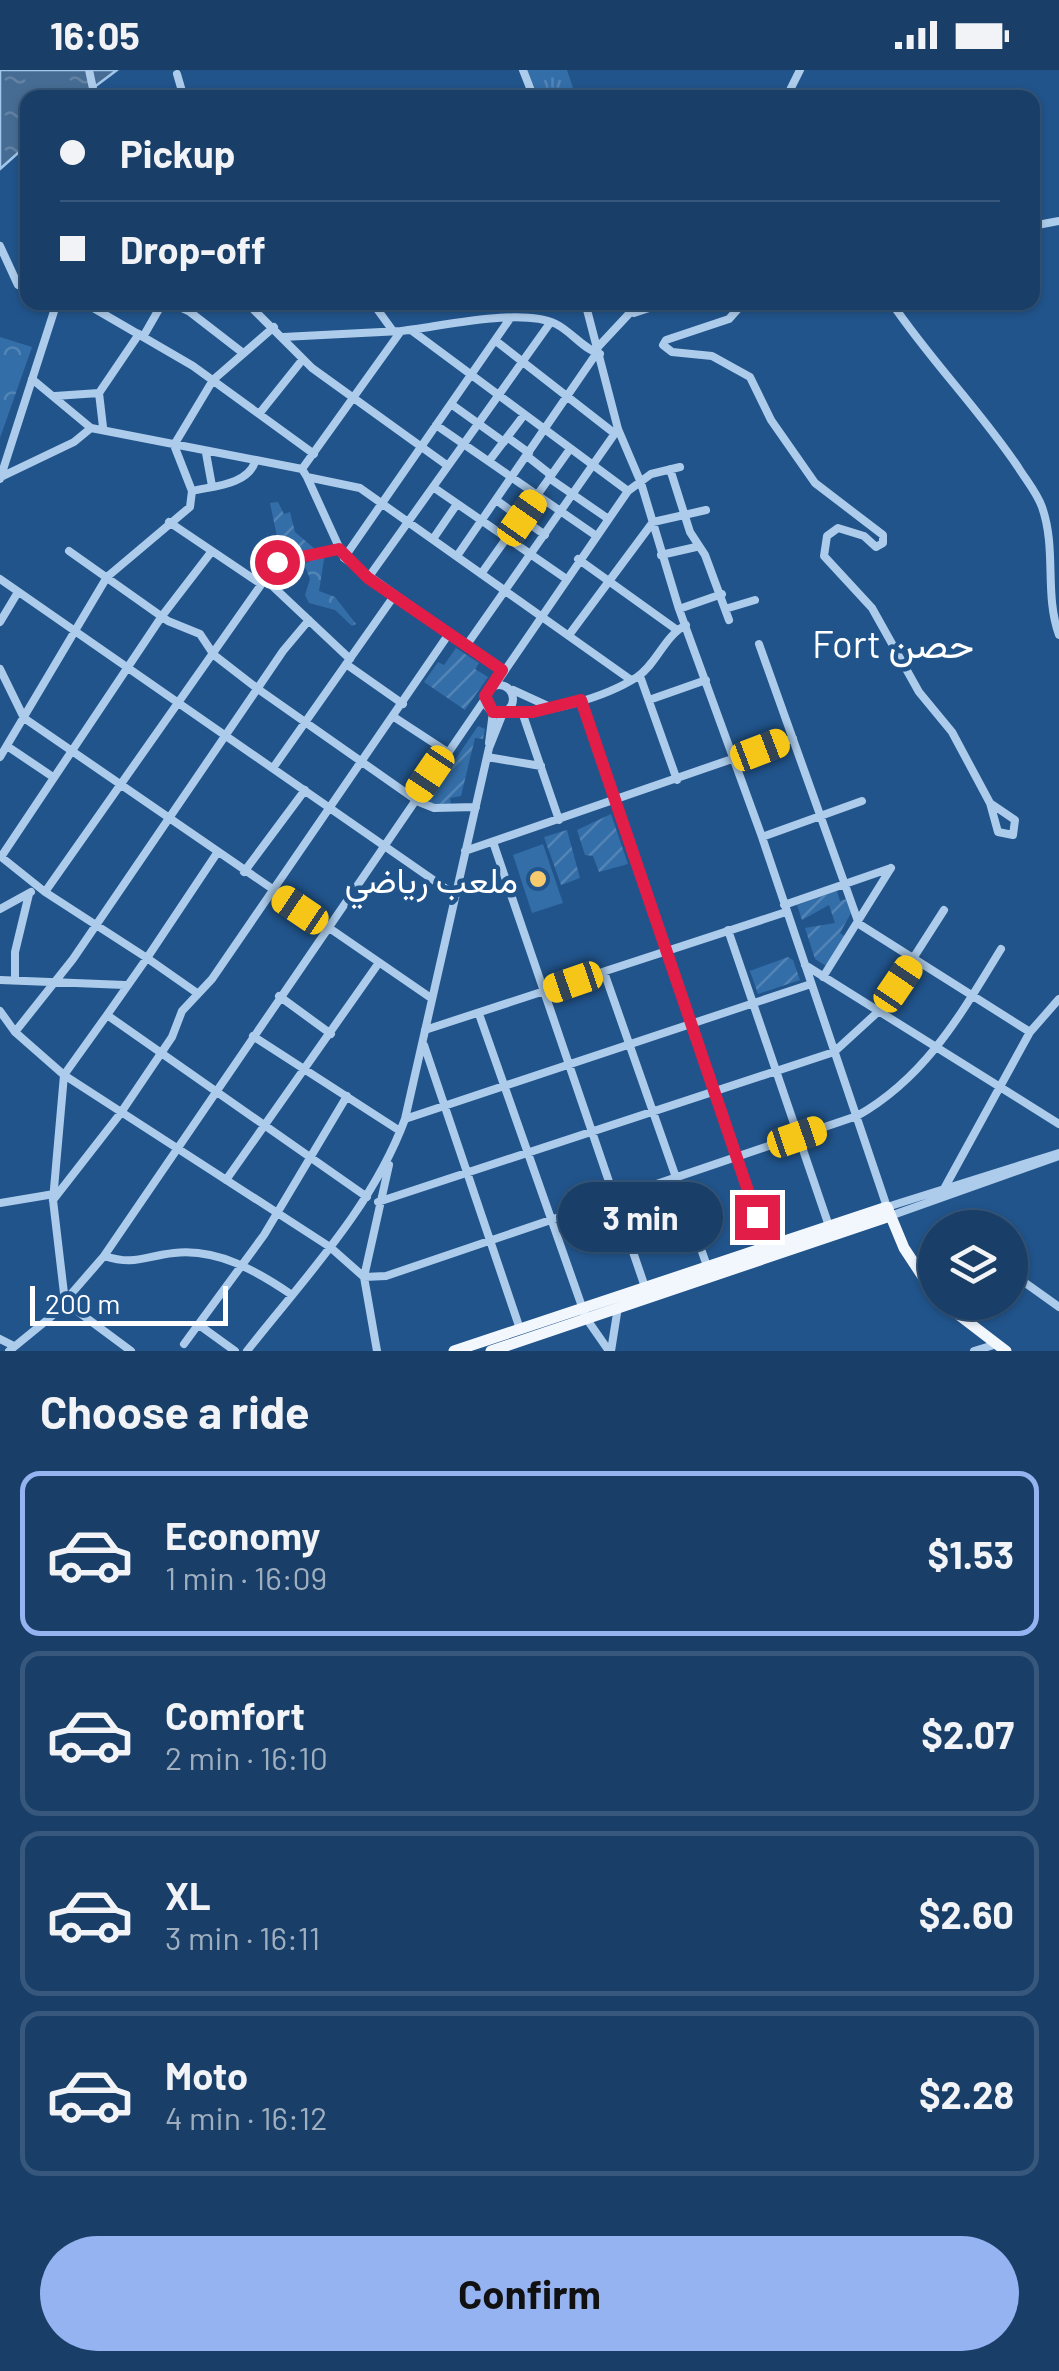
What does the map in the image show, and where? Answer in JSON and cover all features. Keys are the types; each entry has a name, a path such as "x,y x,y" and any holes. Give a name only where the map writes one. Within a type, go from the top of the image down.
{"main road":[{"path":"492,1351 644,1287 829,1226 889,1211"},
{"path":"889,1211 918,1261"},
{"path":"454,1351 520,1329 618,1307 889,1211"},
{"path":"965,1320 1001,1348"}],"street":[{"path":"177,74 182,90"},
{"path":"0,246 20,286"},
{"path":"0,478 54,310"},
{"path":"97,310 213,380 314,454"},
{"path":"103,427 99,393 160,310"},
{"path":"185,310 243,352"},
{"path":"255,310 302,360 448,466"},
{"path":"380,310 402,331 471,375 628,491"},
{"path":"587,310 616,431 641,483 681,627 706,680 735,760 889,1211"},
{"path":"457,556 598,352 633,310"},
{"path":"630,314 642,310"},
{"path":"737,310 729,319 666,340 664,345 672,352 720,358 750,377 771,420 815,482 883,535 876,547 856,532 838,528 827,536 824,556 872,608 919,692 952,732 990,803"},
{"path":"897,310 1041,502 1054,556 1059,635"},
{"path":"283,337 509,320 550,322 598,352"},
{"path":"344,558 509,320"},
{"path":"368,578 550,322"},
{"path":"174,445 213,380 274,328"},
{"path":"402,331 314,454 305,473 344,558 502,670"},
{"path":"496,341 616,431"},
{"path":"259,414 302,360"},
{"path":"32,379 91,428"},
{"path":"55,396 99,393"},
{"path":"452,404 528,454 550,476 608,518"},
{"path":"488,462 524,415"},
{"path":"436,424 595,535"},
{"path":"0,478 74,442 91,428 103,427 360,488 636,678 649,700 677,780"},
{"path":"466,646 616,431"},
{"path":"0,757 107,577 190,507 192,491 174,445"},
{"path":"481,574 570,449"},
{"path":"206,453 212,486"},
{"path":"192,491 249,474 255,462"},
{"path":"0,1339 11,1348 30,1337 104,1256 578,559 628,491 651,474 675,468 696,547 705,555 729,620"},
{"path":"433,488 565,578"},
{"path":"496,500 545,534"},
{"path":"434,539 457,504"},
{"path":"569,635 653,522 706,510"},
{"path":"169,522 263,582 310,620 348,661 402,704"},
{"path":"661,555 696,547"},
{"path":"0,909 42,890 281,560 339,549"},
{"path":"69,551 162,616 200,634 214,654 258,689 414,798 434,808 476,807"},
{"path":"197,993 42,890 0,857 162,616 212,551"},
{"path":"578,559 681,627"},
{"path":"0,579 455,895"},
{"path":"0,622 18,592"},
{"path":"679,610 722,594"},
{"path":"274,768 394,596"},
{"path":"726,609 755,600"},
{"path":"15,1032 96,926 226,734 310,620"},
{"path":"485,699 499,711 522,712 554,709 581,700 636,678 681,627"},
{"path":"0,1203 53,1197 120,1114 162,1052 179,1014 212,979 274,892 448,635"},
{"path":"758,644 859,924 1030,1032"},
{"path":"0,669 24,718 431,998"},
{"path":"649,700 706,680"},
{"path":"494,685 554,709"},
{"path":"0,694 10,688"},
{"path":"472,720 514,703 511,689"},
{"path":"581,700 768,1246"},
{"path":"377,1351 364,1277 378,1202 404,1119 499,711"},
{"path":"522,712 559,820"},
{"path":"394,716 446,751"},
{"path":"465,851 792,738"},
{"path":"7,746 53,777"},
{"path":"488,752 540,766"},
{"path":"244,872 305,790"},
{"path":"762,837 862,801"},
{"path":"493,842 644,1287"},
{"path":"131,1351 65,1302 53,1197 64,1075 217,853"},
{"path":"425,1030 728,930 844,881 891,868 823,976"},
{"path":"15,979 15,952 28,894"},
{"path":"378,1202 834,1052 880,1010 944,910"},
{"path":"728,930 829,1226"},
{"path":"0,1011 15,1032 64,1075 120,1114 330,1247 364,1277 386,1276 857,1116 900,1086 939,1049 1001,948"},
{"path":"226,1180 378,964"},
{"path":"805,966 1059,1124"},
{"path":"604,972 707,1266"},
{"path":"0,980 126,985"},
{"path":"404,1119 811,984"},
{"path":"279,996 331,1034"},
{"path":"945,1187 998,1085 1030,1032 1059,998"},
{"path":"478,1014 584,1313 610,1351"},
{"path":"106,1015 366,1197"},
{"path":"253,1036 400,1132"},
{"path":"422,1040 486,1239 520,1329"},
{"path":"184,1344 242,1265 347,1096"},
{"path":"247,1351 330,1247 393,1150"},
{"path":"889,1211 945,1187 1059,1155"},
{"path":"889,1211 1059,1155"},
{"path":"104,1256 138,1263 179,1252 242,1265 292,1295"},
{"path":"1028,1285 1059,1307"},
{"path":"610,1351 618,1307"},
{"path":"200,1325 234,1351"},
{"path":"30,1337 30,1351"},
{"path":"974,1351 1001,1348"}],"green space":[{"path":"527,70 567,70 574,90 536,90"},
{"path":"0,337 32,347 0,438"},
{"path":"278,502 284,514 290,512 295,532 315,549 300,555 280,551 270,503"},
{"path":"325,553 319,591 335,597 356,624 352,626 335,610 309,603 305,595 310,579 304,564"},
{"path":"456,648 479,663 475,669 488,677 465,710 424,682 438,662 444,665"},
{"path":"478,726 485,729 483,739 475,738 461,796 450,798 451,805 435,806 427,801"},
{"path":"611,814 628,864 599,872 593,856 585,855 577,830"},
{"path":"567,830 580,878 561,885 544,837"},
{"name":"ملعب رياضي","path":"543,844 563,903 532,913 513,855"},
{"path":"837,891 840,901 846,899 851,913 840,933 846,937 826,966 815,959 805,928 835,923 829,905 802,920 797,905"},
{"path":"788,957 793,960 800,980 758,994 750,971"}],"water":[{"path":"0,70 117,70 90,90 20,90 20,151 0,169"}],"place":[{"name":"ملعب رياضي","path":"538,879"}],"district":[{"name":"Fort حصن","path":"893,643"}],"route":[{"path":"277,562 339,549 368,578 502,670 485,696 493,712 533,712 581,700 757,1217"}]}
